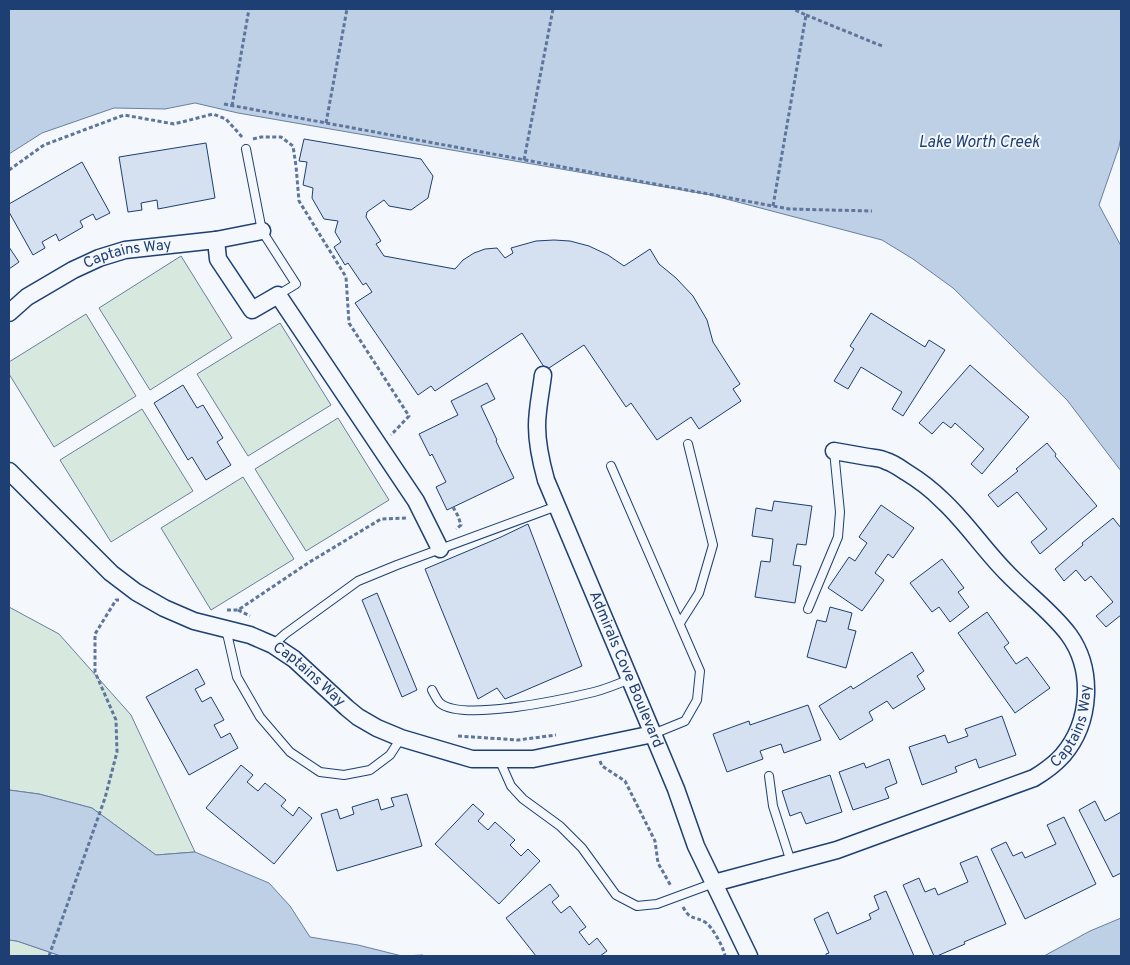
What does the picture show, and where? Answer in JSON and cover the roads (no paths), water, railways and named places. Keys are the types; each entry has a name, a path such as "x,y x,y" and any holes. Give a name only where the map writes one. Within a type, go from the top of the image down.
{"street":[{"name":"Captains Way","path":"9,313 27,296 73,270 99,258 125,250 216,240 262,231"},
{"path":"216,240 218,259 252,310 278,295 416,501 440,549"},
{"name":"Admirals Cove Boulevard","path":"543,375 537,428 539,454 546,480 676,789 696,846 749,956"},
{"name":"Captains Way","path":"714,883 837,850 1034,778 1054,764 1071,745 1082,722 1086,697 1081,659 1070,637 1062,627 1007,573 942,500 921,482 898,466 885,460 834,451"},
{"name":"Captains Way","path":"9,471 111,573 136,592 164,608 194,621 250,635 273,645 294,659 358,717 377,728 401,738 472,759 533,759 653,734"}],"lane":[{"path":"246,149 262,231 296,284 278,295"},
{"path":"680,623 699,593 712,545 688,444"},
{"path":"808,608 838,538 840,512 834,451"},
{"path":"611,466 700,670 697,700 685,721 653,734"},
{"path":"273,645 285,634 358,581 557,506"},
{"path":"226,629 238,676 260,718 290,752 320,772 344,775 370,770 390,755 401,738"},
{"path":"432,690 440,703 451,708 474,711 531,705 596,691 630,679"},
{"path":"499,759 511,786 523,799 560,826 582,848 616,895 637,906 658,904 714,883"},
{"path":"769,776 773,806 791,862"}],"water":[{"name":"Lake Worth Creek","path":"9,9 1121,9 1121,136 1099,205 1121,246 1121,471 1067,400 953,288 913,259 882,240 711,195 238,113 195,103 165,109 114,108 42,133 9,154"},
{"path":"9,790 39,794 92,808 156,855 195,852 269,883 290,906 310,937 358,945 402,956 61,956 9,940"},
{"path":"1121,918 1121,956 1044,956 1090,931"}]}
